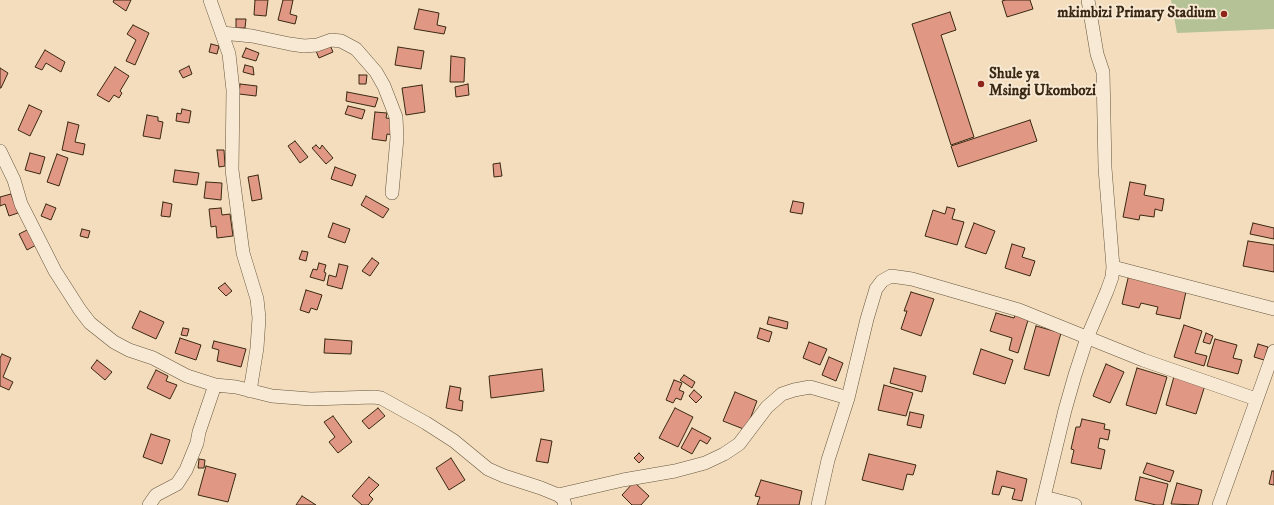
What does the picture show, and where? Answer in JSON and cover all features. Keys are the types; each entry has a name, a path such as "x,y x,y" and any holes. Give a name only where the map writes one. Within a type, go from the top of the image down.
{"street":[{"path":"210,0 229,54 232,73 234,123 232,170 243,253 257,299 259,318 257,348 250,391"},
{"path":"1075,505 1043,501 1065,410 1087,338 1112,277 1113,267 1105,168 1103,72 1097,54 1088,0"},
{"path":"222,33 252,36 304,46 317,45 331,40 341,41 356,49 366,58 379,76 389,96 396,117 397,138 392,193"},
{"path":"0,151 8,165 21,204 55,271 90,323 114,342 129,350 153,358 191,378 214,385 224,385 272,396 311,399 378,397 426,423 488,468 504,476 541,488 562,500 623,480 675,471 705,463 724,454 739,444 767,407 782,394 810,387 848,398"},
{"path":"1113,267 1274,309"},
{"path":"818,505 828,460 848,398 861,342 876,289 882,281 891,276 912,279 1018,310 1143,360 1256,399"},
{"path":"1219,505 1274,351"},
{"path":"149,505 156,495 177,484 186,470 197,443 214,385"}],"green space":[{"name":"mkimbizi Primary Stadium","path":"1171,0 1274,0 1274,29 1177,33"}],"building":[{"path":"114,0 131,0 126,11 113,2"},
{"path":"255,0 268,0 266,16 254,15"},
{"path":"283,0 293,0 290,14 297,16 295,24 278,20"},
{"path":"1030,0 1033,9 1007,17 1002,1"},
{"path":"419,9 439,13 437,25 446,27 444,34 414,29"},
{"path":"950,12 956,30 941,35 974,137 951,145 912,24"},
{"path":"236,19 246,19 245,28 236,28"},
{"path":"133,25 149,33 135,65 126,61 136,40 127,34"},
{"path":"211,44 219,46 217,54 209,52"},
{"path":"330,45 333,52 319,58 316,51"},
{"path":"398,47 424,51 421,69 395,65"},
{"path":"246,48 259,53 256,61 242,57"},
{"path":"45,50 65,62 61,72 46,63 42,70 35,67"},
{"path":"451,56 465,58 464,82 450,82"},
{"path":"245,65 253,67 254,75 243,72"},
{"path":"189,66 192,74 183,78 179,71"},
{"path":"115,67 129,76 120,91 122,93 119,98 114,95 109,102 97,95"},
{"path":"0,68 8,73 1,88 0,88"},
{"path":"359,75 367,75 366,84 359,84"},
{"path":"240,84 257,86 256,96 239,94"},
{"path":"468,84 469,95 456,97 455,87"},
{"path":"422,85 425,112 406,115 402,88"},
{"path":"347,92 378,98 375,107 346,101"},
{"path":"29,105 42,111 30,136 18,130"},
{"path":"348,106 365,110 362,119 345,114"},
{"path":"182,109 191,111 189,123 176,121 177,113 181,114"},
{"path":"375,112 387,113 386,118 395,119 393,135 387,134 386,141 372,139"},
{"path":"147,115 158,117 158,121 163,122 160,139 143,136"},
{"path":"1030,120 1037,141 958,167 951,146"},
{"path":"68,122 79,125 75,142 85,144 83,155 62,150"},
{"path":"295,141 308,157 300,163 288,146"},
{"path":"316,145 320,149 322,145 333,158 326,164 312,148"},
{"path":"217,150 224,150 225,166 219,167"},
{"path":"30,153 45,157 40,174 25,170"},
{"path":"57,154 68,158 59,186 47,182"},
{"path":"500,163 502,176 494,177 493,164"},
{"path":"335,167 356,175 352,186 331,179"},
{"path":"175,170 199,173 197,185 173,182"},
{"path":"258,175 262,199 252,201 248,177"},
{"path":"206,182 222,183 221,200 204,198"},
{"path":"1130,182 1146,185 1144,195 1164,199 1162,211 1155,209 1154,217 1140,215 1139,220 1123,217"},
{"path":"11,194 18,213 9,216 5,204 0,206 0,197"},
{"path":"366,196 389,209 383,218 361,205"},
{"path":"793,201 804,203 802,214 790,212"},
{"path":"163,202 172,204 170,217 161,216"},
{"path":"46,204 56,208 51,220 41,216"},
{"path":"947,207 955,209 952,219 964,222 957,245 925,236 933,210 945,214"},
{"path":"221,208 222,215 230,214 233,236 217,238 216,226 211,227 209,209"},
{"path":"333,223 350,229 345,243 328,237"},
{"path":"974,223 995,231 986,254 965,247"},
{"path":"1253,223 1274,228 1274,239 1250,234"},
{"path":"29,229 38,244 27,250 19,234"},
{"path":"82,229 90,231 88,238 80,236"},
{"path":"1248,241 1274,245 1274,272 1243,266"},
{"path":"1012,244 1025,248 1022,257 1035,261 1030,276 1005,268"},
{"path":"302,251 308,252 306,261 299,259"},
{"path":"372,258 379,263 370,276 362,271"},
{"path":"319,263 326,265 324,281 310,277 313,269 317,270"},
{"path":"339,264 348,266 342,289 327,285 329,275 336,277"},
{"path":"1129,274 1187,287 1180,319 1156,314 1158,307 1141,303 1139,308 1122,304"},
{"path":"225,283 232,291 226,296 218,288"},
{"path":"306,290 322,295 317,310 311,308 309,313 300,310"},
{"path":"911,292 934,299 921,336 901,329 907,311 904,311"},
{"path":"140,311 164,322 156,339 132,328"},
{"path":"996,313 1014,318 1016,313 1029,317 1018,353 1009,350 1012,338 990,331"},
{"path":"769,317 788,322 787,329 767,324"},
{"path":"1184,325 1202,331 1195,353 1207,356 1204,366 1174,357"},
{"path":"1036,326 1061,333 1049,376 1024,369"},
{"path":"183,328 189,329 187,336 181,335"},
{"path":"760,328 772,332 769,342 757,338"},
{"path":"1206,333 1213,336 1210,344 1203,342"},
{"path":"180,338 201,345 196,360 175,353"},
{"path":"325,339 352,341 351,354 324,353"},
{"path":"1215,339 1237,345 1233,358 1242,360 1238,374 1207,366"},
{"path":"214,341 246,349 241,367 217,361 219,350 212,348"},
{"path":"809,342 827,349 820,365 803,358"},
{"path":"1258,344 1268,347 1264,360 1254,357"},
{"path":"981,349 1013,360 1005,384 973,374"},
{"path":"2,354 11,358 3,377 13,382 9,390 0,386 0,358"},
{"path":"829,357 843,363 836,381 822,375"},
{"path":"97,360 112,372 105,380 91,368"},
{"path":"1106,364 1124,372 1110,403 1093,396"},
{"path":"894,368 926,376 922,392 890,383"},
{"path":"1137,368 1167,377 1156,414 1126,405"},
{"path":"542,369 544,391 491,398 489,376"},
{"path":"156,370 168,376 166,381 177,385 170,399 147,388"},
{"path":"1175,373 1206,382 1196,414 1166,405"},
{"path":"684,375 695,382 692,388 680,380"},
{"path":"674,380 682,383 679,390 684,392 681,400 676,398 673,403 666,400"},
{"path":"884,385 913,393 906,416 878,410"},
{"path":"450,386 461,388 459,400 463,401 462,411 446,408"},
{"path":"694,390 702,397 696,403 689,396"},
{"path":"735,392 757,401 746,430 723,421"},
{"path":"378,408 385,416 369,429 362,421"},
{"path":"675,408 693,417 678,447 659,438"},
{"path":"910,412 924,415 921,428 907,425"},
{"path":"333,416 352,442 338,453 329,442 335,437 324,422"},
{"path":"1082,419 1105,424 1104,429 1110,430 1108,440 1100,438 1098,448 1105,450 1101,469 1071,463 1074,450 1071,449 1076,427 1080,427"},
{"path":"692,428 711,438 707,444 700,440 692,454 681,448"},
{"path":"151,434 170,440 162,464 143,457"},
{"path":"541,439 552,441 548,463 536,461"},
{"path":"639,453 644,458 639,463 634,458"},
{"path":"869,454 916,465 913,475 907,474 903,490 862,480"},
{"path":"451,458 465,480 449,490 436,468"},
{"path":"199,459 205,460 204,468 198,468"},
{"path":"1147,463 1174,471 1170,482 1143,473"},
{"path":"206,466 236,474 228,502 198,495"},
{"path":"997,471 1027,479 1022,501 1012,499 1015,489 1002,486 999,495 992,494"},
{"path":"1272,471 1274,471 1274,485 1269,484"},
{"path":"369,477 379,485 369,495 373,499 368,505 362,505 352,496"},
{"path":"1140,477 1168,484 1163,505 1156,505 1135,500"},
{"path":"761,480 802,491 799,505 757,505 760,497 755,496"},
{"path":"634,482 649,496 641,505 632,505 622,495"},
{"path":"1177,483 1202,490 1198,505 1171,504"},
{"path":"302,496 316,505 296,505"}],"place":[{"name":"mkimbizi Primary Stadium","path":"1224,14"},
{"name":"Shule ya Msingi Ukombozi","path":"981,84"}]}
